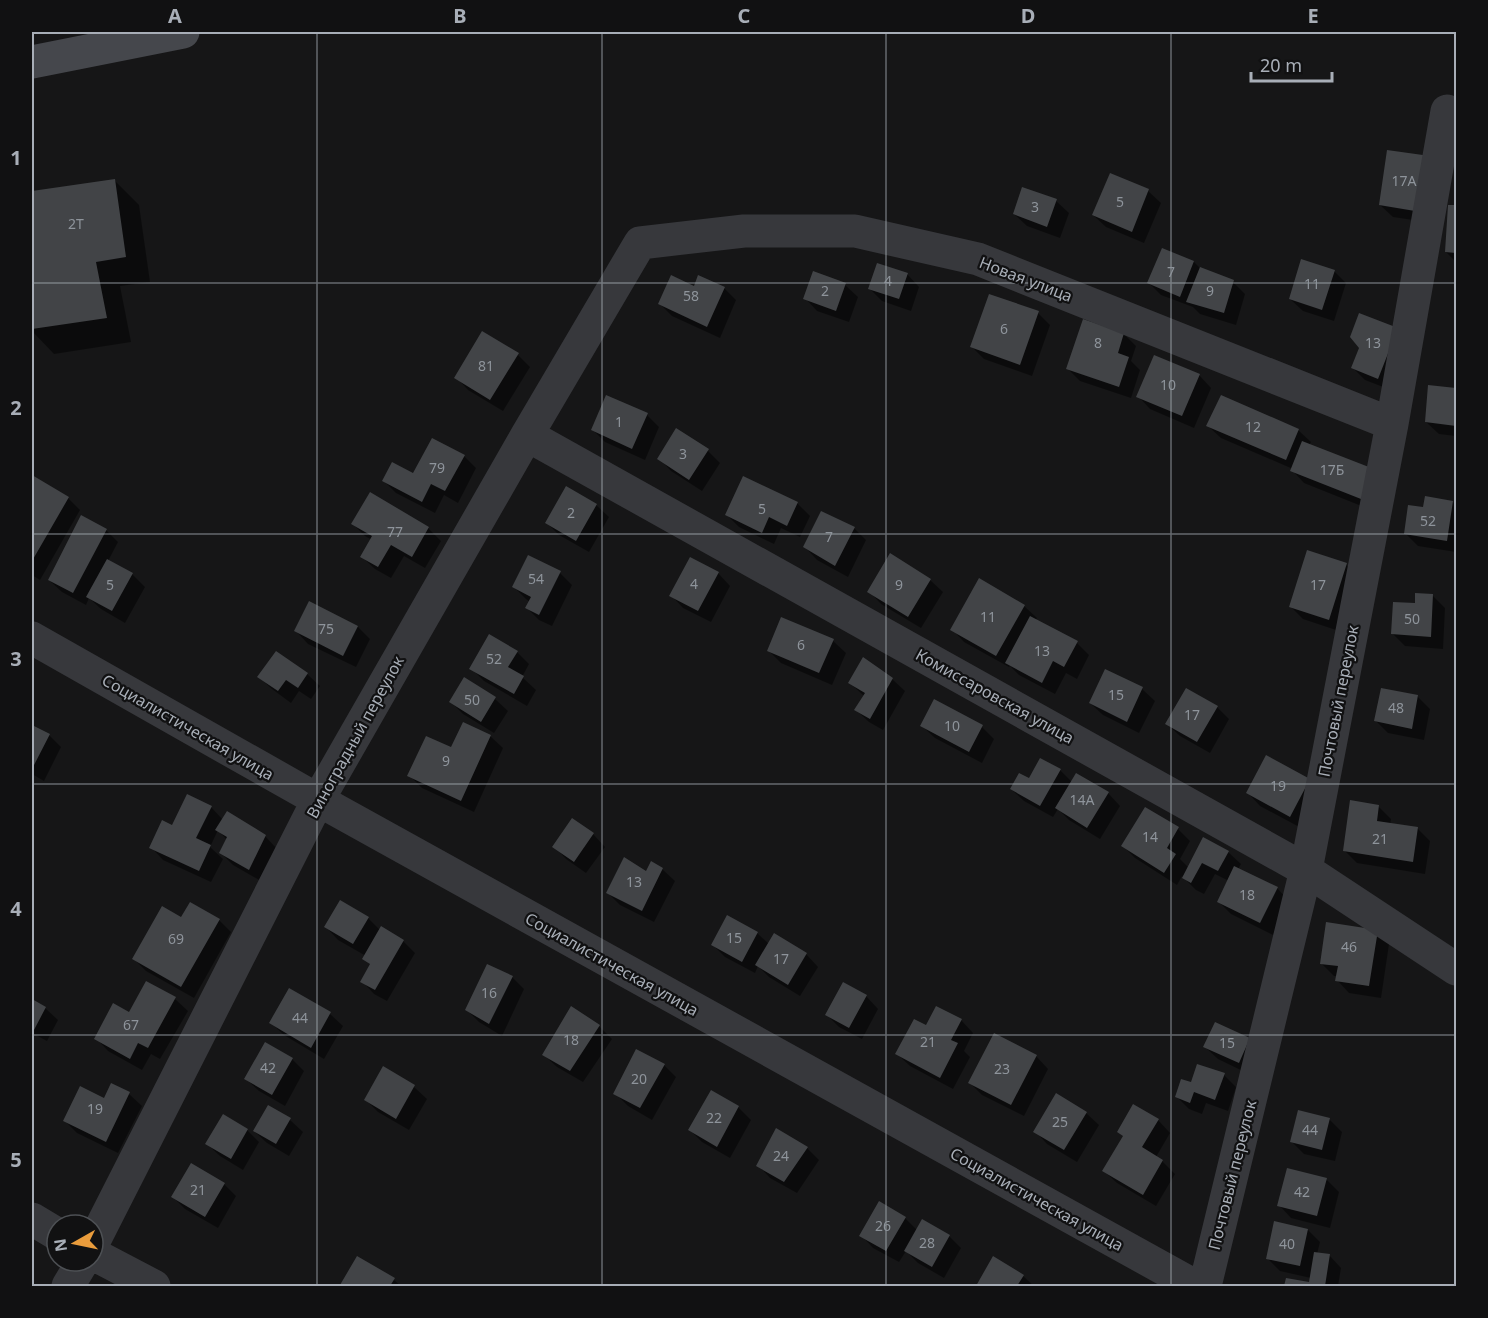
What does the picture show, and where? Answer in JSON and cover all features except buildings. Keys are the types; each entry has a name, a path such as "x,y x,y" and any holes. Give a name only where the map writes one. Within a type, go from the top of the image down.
{"street":[{"path":"32,62 183,32"},
{"name":"Почтовый переулок","path":"1205,1287 1306,870 1392,424 1447,111"},
{"name":"Новая улица","path":"640,243 744,231 855,231 978,259 1392,424"},
{"name":"Виноградный переулок","path":"105,1219 318,800 640,243"},
{"name":"Комиссаровская улица","path":"527,435 1306,870 1456,969"},
{"name":"Социалистическая улица","path":"32,638 318,800 1195,1287"},
{"path":"105,1260 154,1287"},
{"path":"68,1287 76,1273"}]}
